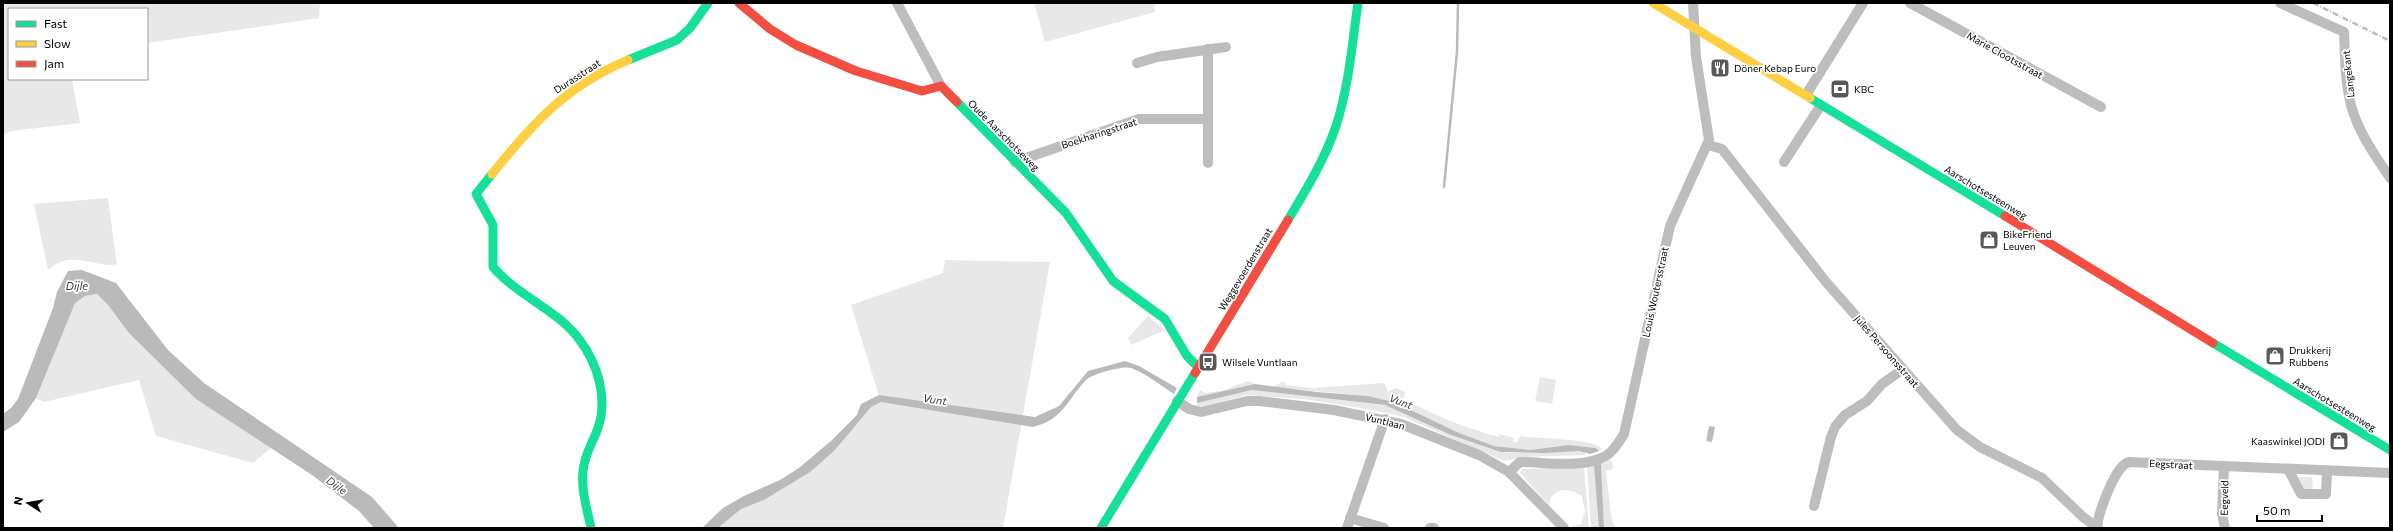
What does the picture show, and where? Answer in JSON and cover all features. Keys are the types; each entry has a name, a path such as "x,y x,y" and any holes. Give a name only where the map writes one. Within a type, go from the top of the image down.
{"street":[{"name":"Durasstraat","path":"591,528 583,471 602,410 598,375 588,353 572,330 564,322 513,289 493,267 493,225 476,194 504,162 522,135 543,113 573,90 613,66 676,41 687,32 708,3"},
{"path":"739,3 770,29 796,45 856,71 922,91 941,86 897,3"},
{"name":"Weggevoerdenstraat","path":"1101,528 1301,198 1336,128 1345,97 1358,3"},
{"name":"Aarschotsesteenweg","path":"1653,3 2390,450"},
{"name":"Louis Woutersstraat","path":"1509,472 1520,462 1588,462 1602,457 1614,448 1624,434 1670,226 1708,145 1709,134 1696,57 1693,3"},
{"path":"1806,95 1863,3"},
{"name":"Marie Clootsstraat","path":"1910,3 2101,107"},
{"name":"Langekant","path":"2280,3 2344,32 2347,80 2351,105 2360,130 2390,178"},
{"path":"1137,63 1157,57 1226,46"},
{"path":"1208,49 1208,163"},
{"name":"Oude Aarschotseweg","path":"941,86 1066,213 1112,281 1165,319 1187,356 1198,367"},
{"path":"1784,162 1821,105"},
{"name":"Boekharingstraat","path":"1015,162 1139,119 1208,119"},
{"name":"Jules Persoonsstraat","path":"1708,145 1722,149 1826,282 1949,422 1969,441 2042,478 2083,517 2097,527"},
{"path":"1814,506 1831,437 1835,427 1845,416 1870,399 1882,384 1902,369"},
{"name":"Vuntlaan","path":"1178,400 1195,411 1212,410 1247,401 1260,401 1334,410 1385,419 1479,455 1509,472 1564,528"},
{"path":"1347,528 1385,419"},
{"name":"Eegstraat","path":"2097,527 2116,472 2124,463 2390,474"},
{"name":"Eegveld","path":"2224,468 2222,514 2225,528"},
{"path":"2288,470 2301,494 2326,494 2327,472"},
{"path":"1350,518 1384,528"}],"shaded area":[{"path":"3,3 320,3 319,18 148,43 148,8 8,8 8,80 72,80 80,123 12,131 3,135"},
{"path":"1034,3 1154,3 1155,12 1045,42"},
{"path":"108,198 117,265 73,260 56,264 48,270 34,204"},
{"path":"945,260 1050,262 1003,528 718,528 741,509 764,500 824,460 834,451 869,405 880,399 851,305 943,273"},
{"path":"97,294 108,305 129,333 237,425 271,448 253,463 156,436 139,380 44,402 36,398 75,302 85,296"},
{"path":"1148,316 1165,330 1131,345 1128,338"},
{"path":"1540,377 1556,380 1552,404 1535,401"},
{"path":"1248,381 1255,384 1197,397 1200,390 1205,393 1221,391"},
{"path":"1284,381 1286,385 1312,388 1384,383 1388,392 1395,388 1405,392 1403,399 1450,421 1499,437 1499,434 1514,438 1513,442 1517,442 1520,436 1577,441 1597,445 1602,449 1599,451 1596,448 1568,445 1530,450 1494,446 1459,433 1394,402 1368,396 1272,387"},
{"path":"1252,390 1390,406 1451,435 1507,453 1583,451 1586,455 1524,457 1504,461 1404,417 1368,409 1303,399 1246,395 1207,406 1198,406 1197,403"},
{"path":"1612,460 1613,469 1606,471 1611,515 1615,528 1604,528 1601,464"},
{"path":"1594,465 1596,472 1599,528 1591,528 1587,467"},
{"path":"1584,467 1589,528 1570,526 1581,524 1585,512 1582,496 1574,492 1562,490 1551,497 1549,505 1520,473 1523,469"},
{"path":"2299,477 2312,477 2313,489 2304,490 2298,479"}],"water":[{"name":"Dijle","path":"82,270 116,283 168,350 204,383 372,497 399,528 374,528 359,511 312,475 196,399 129,333 108,305 97,294 85,296 75,303 36,398 19,422 3,432 3,414 11,408 18,399 53,308 57,292 68,271"},
{"path":"1125,361 1139,366 1177,388 1174,394 1137,370 1127,367 1109,370 1087,379 1059,414 1044,423 1033,427 881,402 871,407 834,451 810,472 764,500 741,509 718,528 702,528 723,508 744,496 780,480 799,468 832,440 857,415 861,404 879,395 1035,417 1059,406 1088,371"},
{"path":"1255,384 1317,392 1368,396 1394,402 1459,433 1494,446 1530,450 1568,445 1596,448 1599,451 1590,454 1579,451 1544,453 1501,452 1451,435 1385,405 1252,390 1197,403 1197,397"},
{"path":"1709,426 1715,427 1712,442 1706,441"},
{"path":"1601,464 1604,528 1599,528 1594,465"}],"waterway":[{"path":"1444,187 1457,52 1458,3"}],"railway":[{"path":"2313,3 2390,41"}],"traffic: fast":[{"path":"628,60 677,40 690,28 708,3"},
{"path":"1288,220 1321,162 1336,126 1347,80 1358,3"},
{"path":"1810,98 2005,216"},
{"path":"957,102 1066,213 1113,281 1165,319 1187,356 1198,367"},
{"path":"492,174 476,194 493,225 493,267 514,286 570,328 586,349 596,370 601,393 601,417 585,460 583,471 586,507 591,528"},
{"path":"2213,343 2390,450"},
{"path":"1101,528 1195,373"}],"traffic: slow":[{"path":"1653,3 1810,98"},
{"path":"492,174 522,138 552,108 586,82 606,70 628,60"}],"traffic: jam":[{"path":"739,3 770,29 796,45 856,71 922,91 941,86 957,102"},
{"path":"2005,216 2213,343"},
{"path":"1195,373 1288,220"}],"place":[{"name":"Döner Kebap Euro","path":"1720,68"},
{"name":"KBC","path":"1840,89"},
{"name":"BikeFriend Leuven","path":"1989,240"},
{"name":"Drukkerij Rubbens","path":"2275,356"},
{"name":"Wilsele Vuntlaan","path":"1208,362"},
{"name":"Kaaswinkel JODI","path":"2339,441"}],"water label":[{"name":"Vunt","path":"935,399"},
{"name":"Vunt","path":"1401,401"}]}
